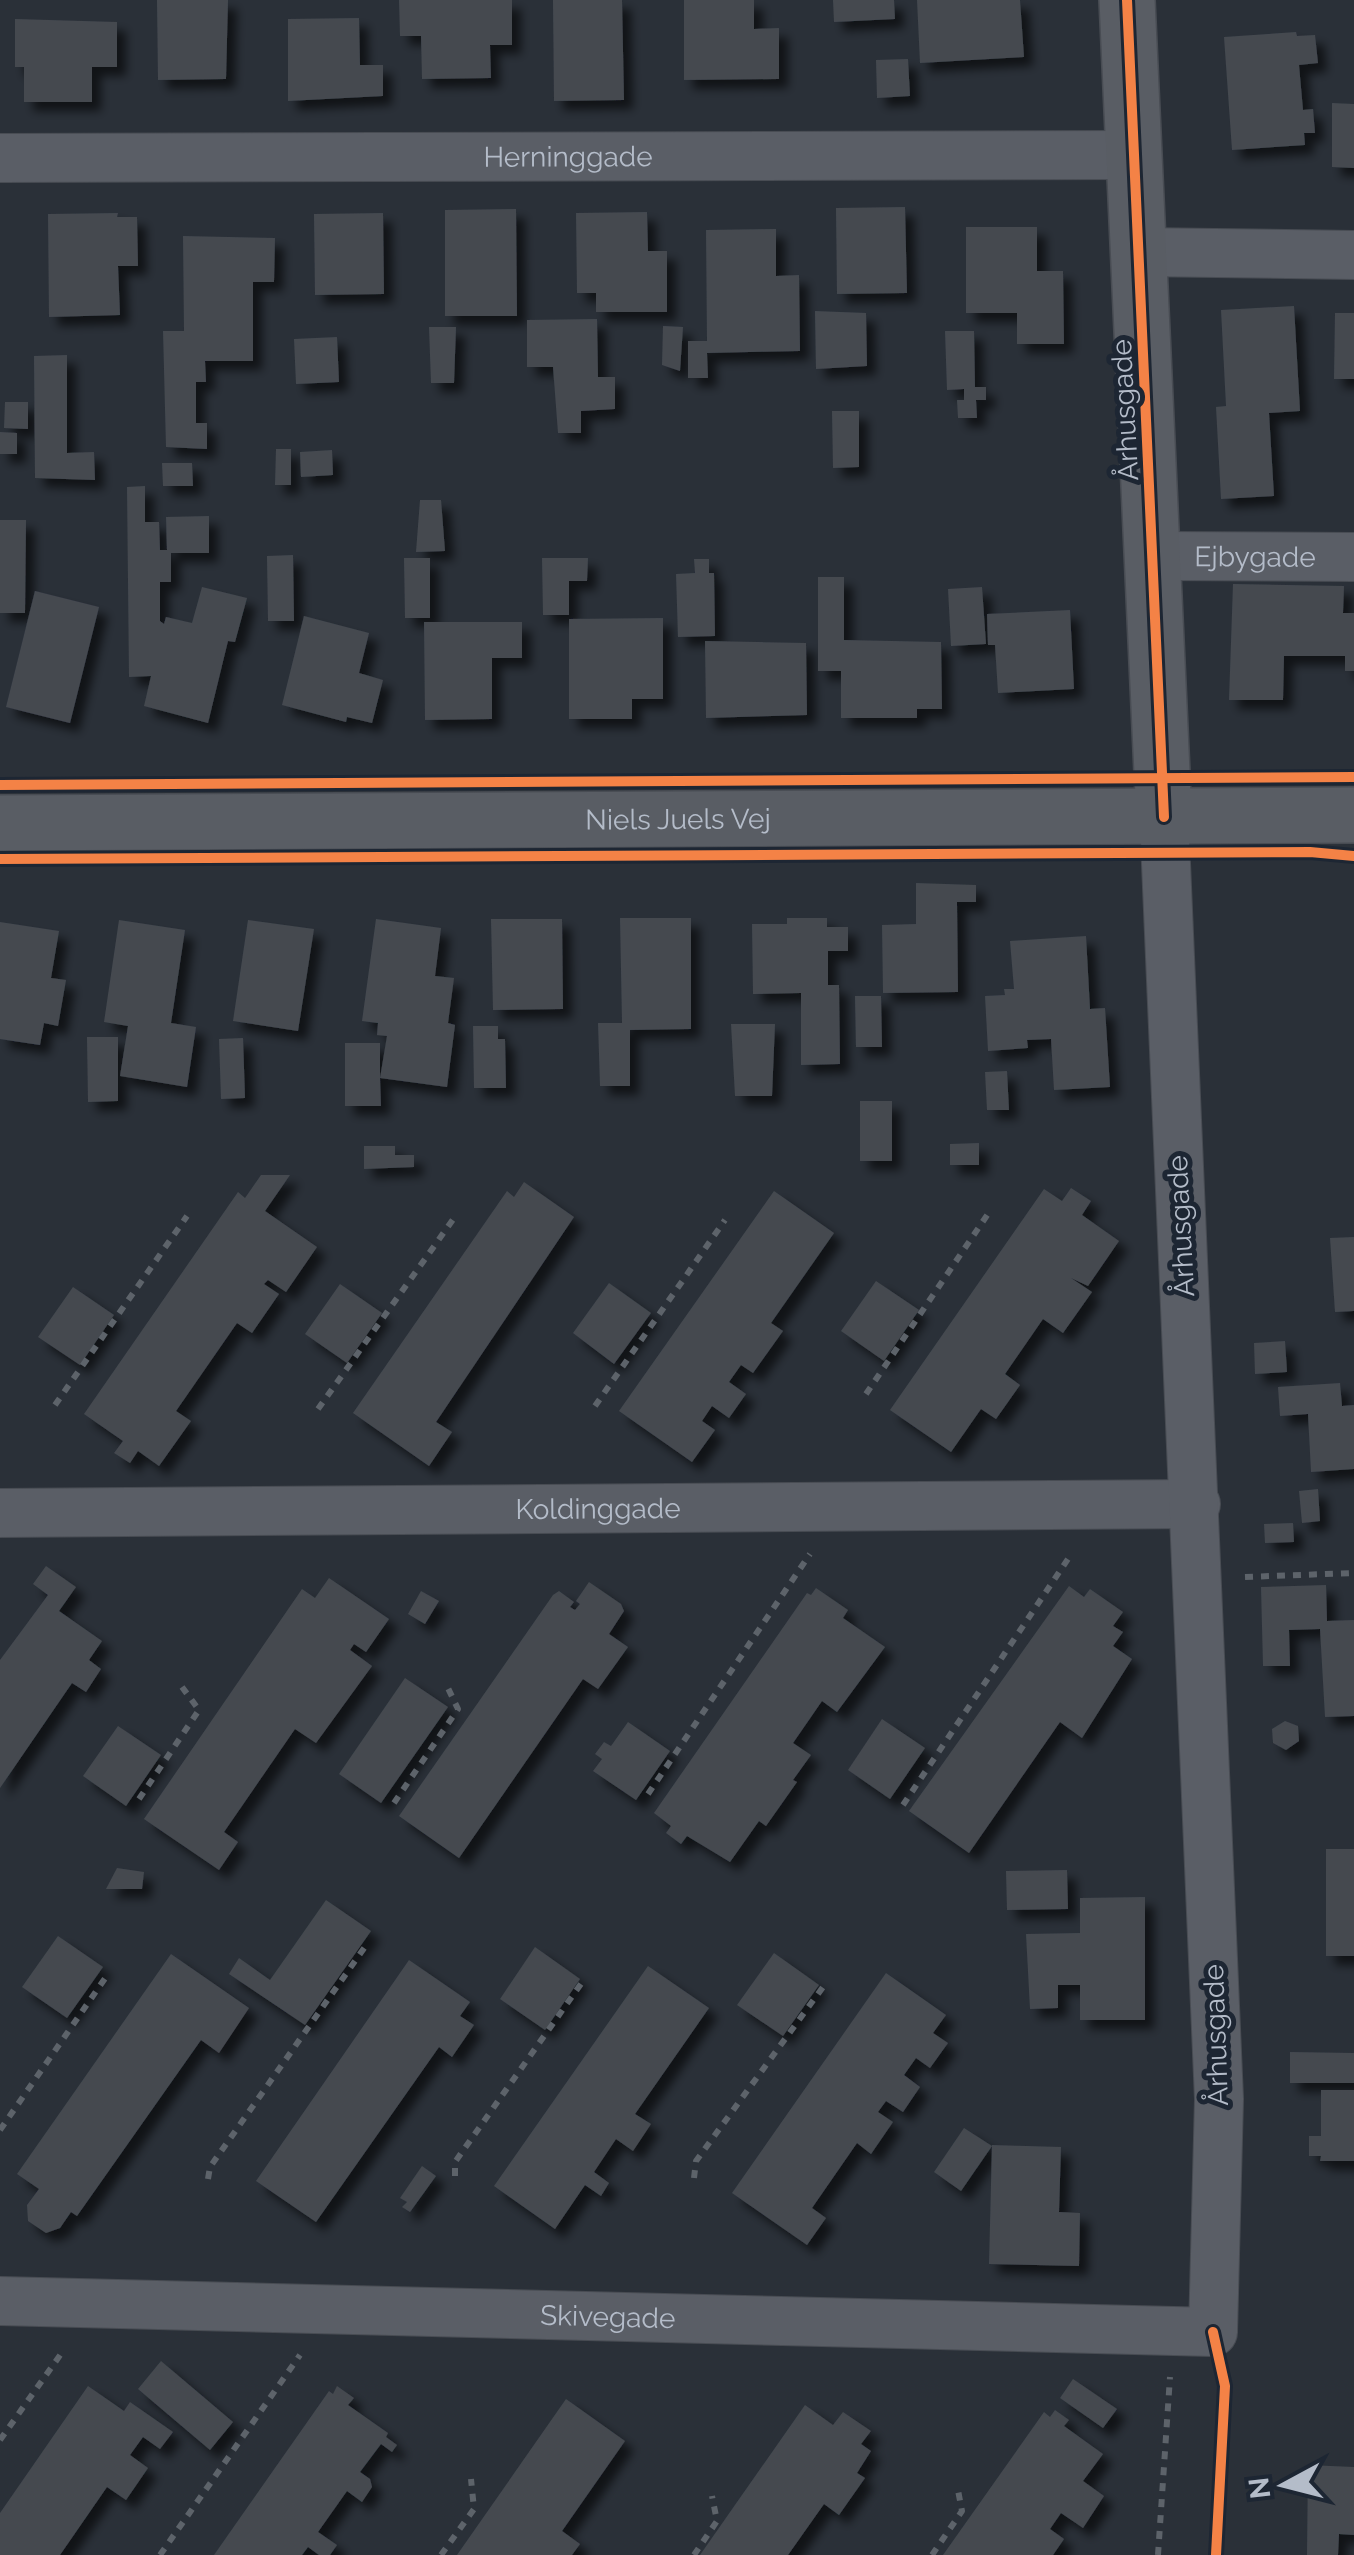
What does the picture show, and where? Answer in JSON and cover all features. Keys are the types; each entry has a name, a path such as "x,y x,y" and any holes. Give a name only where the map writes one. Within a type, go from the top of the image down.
{"street":[{"name":"Århusgade","path":"1127,0 1200,1577 1219,2099 1213,2332"},
{"name":"Herninggade","path":"0,158 1134,155"},
{"path":"1140,252 1354,255"},
{"name":"Ejbygade","path":"1155,556 1354,556"},
{"name":"Niels Juels Vej","path":"0,823 1354,815"},
{"name":"Koldinggade","path":"0,1513 1196,1504"},
{"name":"Skivegade","path":"0,2301 1213,2332"}],"path":[{"path":"866,1394 990,1211"},
{"path":"318,1409 457,1214"},
{"path":"55,1405 187,1216"},
{"path":"595,1406 725,1220"},
{"path":"903,1805 1104,1506"},
{"path":"648,1794 842,1507"},
{"path":"1200,1577 1354,1573"},
{"path":"394,1803 458,1709 446,1684"},
{"path":"139,1799 199,1710 182,1687"},
{"path":"208,2179 210,2167 368,1944"},
{"path":"0,2130 106,1978"},
{"path":"455,2176 454,2162 583,1981"},
{"path":"694,2178 696,2161 824,1986"},
{"path":"0,2440 64,2350 62,2302"},
{"path":"160,2555 302,2351 304,2307"},
{"path":"1158,2555 1171,2365 1213,2332"},
{"path":"442,2555 474,2509 471,2479"},
{"path":"932,2555 962,2511 956,2485"},
{"path":"694,2555 717,2521 712,2496"}],"building":[{"path":"157,0 228,0 226,79 158,80"},
{"path":"399,0 512,0 512,45 490,45 491,78 422,79 421,36 400,36"},
{"path":"553,0 622,0 624,100 554,101"},
{"path":"684,0 754,0 754,29 779,28 779,79 684,80"},
{"path":"833,0 894,0 895,19 834,22"},
{"path":"917,0 1020,0 1024,57 920,63"},
{"path":"359,18 360,65 383,65 383,96 288,101 288,19"},
{"path":"15,19 117,22 117,67 92,67 92,102 24,102 24,67 15,67"},
{"path":"1296,32 1297,36 1315,35 1318,63 1299,65 1303,110 1313,109 1315,133 1304,133 1305,145 1232,150 1224,37"},
{"path":"908,59 910,96 877,98 876,60"},
{"path":"1332,103 1354,104 1354,168 1332,167"},
{"path":"905,207 907,293 837,294 836,208"},
{"path":"516,209 517,316 445,316 445,210"},
{"path":"647,212 648,251 667,251 667,312 596,312 596,293 577,293 576,213"},
{"path":"118,213 117,217 137,217 138,266 118,266 120,315 49,317 48,214"},
{"path":"383,213 384,294 315,295 314,214"},
{"path":"966,227 1037,227 1037,271 1063,271 1064,344 1017,344 1017,313 966,313"},
{"path":"776,229 776,276 799,275 800,351 707,353 708,378 688,378 688,341 707,341 706,230"},
{"path":"183,236 275,238 274,282 253,282 253,361 205,361 206,382 196,382 196,423 207,423 207,449 166,447 163,331 184,331"},
{"path":"1294,306 1300,411 1269,413 1274,496 1221,499 1216,407 1226,406 1221,310"},
{"path":"815,311 866,313 867,366 816,369"},
{"path":"1335,313 1354,313 1354,379 1334,379"},
{"path":"597,319 598,377 615,377 615,409 581,411 581,433 558,433 553,367 527,367 527,320"},
{"path":"663,326 683,327 680,371 662,365"},
{"path":"429,327 456,327 454,383 431,383"},
{"path":"945,331 974,331 975,387 986,387 986,400 976,400 977,418 958,418 957,400 964,400 964,389 947,390"},
{"path":"337,337 339,382 296,384 294,339"},
{"path":"67,355 67,453 94,452 95,480 35,478 34,356"},
{"path":"5,402 28,402 28,429 4,428"},
{"path":"832,411 859,411 859,467 833,468"},
{"path":"0,432 17,433 17,454 0,454"},
{"path":"276,449 291,449 291,485 275,485"},
{"path":"332,450 333,475 301,477 300,452"},
{"path":"162,463 192,463 193,486 163,486"},
{"path":"145,486 145,522 159,522 160,550 167,550 166,517 209,516 209,553 171,553 171,582 160,582 160,621 164,624 166,617 192,623 202,587 247,598 235,642 228,641 208,723 144,706 151,676 129,677 127,487"},
{"path":"420,500 441,500 445,551 416,552"},
{"path":"0,520 26,520 25,613 0,613"},
{"path":"293,555 294,621 268,621 267,556"},
{"path":"404,558 430,558 430,618 405,618"},
{"path":"542,558 588,558 587,581 569,581 569,615 543,615"},
{"path":"694,559 709,559 709,573 714,573 715,636 678,637 676,574 695,573"},
{"path":"818,577 844,577 844,640 941,642 942,709 917,709 917,718 841,718 841,671 818,671"},
{"path":"1233,584 1344,586 1343,613 1354,613 1354,671 1345,671 1345,656 1284,656 1283,700 1229,700"},
{"path":"982,587 986,644 951,646 948,589"},
{"path":"35,591 99,607 70,723 6,707"},
{"path":"1070,610 1074,689 998,693 995,645 988,645 987,614"},
{"path":"304,616 369,633 359,673 383,680 372,723 347,717 346,722 282,705"},
{"path":"663,618 663,699 632,699 632,719 569,719 569,619"},
{"path":"424,622 522,622 522,658 492,658 492,719 425,720"},
{"path":"705,641 806,643 807,715 706,718"},
{"path":"916,883 976,885 976,902 957,902 958,992 883,993 882,925 916,924"},
{"path":"620,918 691,918 691,1029 630,1030 630,1086 600,1086 598,1023 622,1023"},
{"path":"787,918 827,918 827,927 848,927 848,951 828,951 828,985 839,985 840,1064 801,1065 801,993 753,994 752,924 787,924"},
{"path":"376,919 441,928 435,976 454,978 448,1023 455,1025 447,1087 380,1078 387,1036 377,1035 378,1023 362,1021"},
{"path":"491,919 562,919 563,1009 493,1010"},
{"path":"119,920 185,930 171,1023 196,1027 187,1087 120,1076 128,1026 104,1022"},
{"path":"248,920 314,929 298,1031 233,1021"},
{"path":"0,922 59,931 51,978 66,980 58,1026 44,1023 40,1045 0,1039"},
{"path":"1086,936 1090,1009 1105,1008 1110,1087 1054,1090 1051,1039 1027,1040 1028,1048 988,1051 985,996 1005,995 1004,989 1014,989 1010,941"},
{"path":"855,996 881,996 882,1047 856,1047"},
{"path":"731,1024 775,1024 772,1096 735,1096"},
{"path":"473,1026 498,1026 498,1039 505,1039 506,1088 474,1088"},
{"path":"87,1037 118,1037 118,1101 88,1102"},
{"path":"243,1038 245,1098 221,1099 219,1039"},
{"path":"345,1043 380,1043 381,1106 345,1106"},
{"path":"1007,1071 1009,1110 987,1110 985,1072"},
{"path":"860,1101 892,1101 892,1161 860,1161"},
{"path":"979,1143 979,1165 950,1165 950,1144"},
{"path":"364,1146 395,1146 395,1155 414,1155 414,1167 364,1169"},
{"path":"261,1175 290,1175 265,1211 317,1247 286,1292 268,1280 264,1284 279,1294 252,1333 237,1323 176,1411 191,1421 159,1466 138,1451 130,1463 114,1453 123,1441 84,1414 238,1192 245,1198"},
{"path":"524,1182 574,1217 436,1422 452,1432 429,1466 353,1413 507,1191 514,1197"},
{"path":"1071,1188 1091,1201 1082,1215 1119,1241 1088,1286 1071,1278 1092,1292 1063,1333 1043,1319 1005,1374 1020,1385 996,1419 981,1409 951,1452 890,1410 1044,1189 1062,1201"},
{"path":"774,1191 834,1233 771,1323 783,1331 753,1373 741,1365 729,1382 746,1394 729,1418 712,1406 702,1421 715,1430 692,1462 619,1411"},
{"path":"1354,1237 1354,1311 1335,1312 1330,1238"},
{"path":"876,1281 919,1310 884,1361 841,1331"},
{"path":"609,1283 651,1313 614,1364 573,1333"},
{"path":"340,1284 382,1313 347,1363 305,1334"},
{"path":"73,1287 114,1315 80,1365 38,1337"},
{"path":"1285,1341 1287,1372 1255,1374 1254,1343"},
{"path":"1340,1383 1342,1406 1354,1405 1354,1469 1311,1472 1308,1414 1280,1416 1278,1387"},
{"path":"1318,1489 1320,1521 1302,1523 1299,1491"},
{"path":"1293,1523 1294,1542 1265,1543 1264,1524"},
{"path":"46,1566 76,1587 59,1611 102,1641 89,1660 101,1669 86,1692 72,1683 0,1788 0,1660 48,1595 33,1584"},
{"path":"329,1578 389,1619 366,1652 354,1644 350,1650 372,1666 316,1743 295,1729 224,1832 238,1842 219,1870 144,1819 302,1589 315,1598"},
{"path":"589,1582 621,1604 624,1611 609,1634 628,1647 598,1689 583,1679 459,1858 399,1816 553,1595 559,1591 574,1602 570,1607 575,1610 580,1604 576,1601"},
{"path":"1326,1585 1327,1621 1354,1620 1354,1716 1325,1717 1320,1629 1289,1630 1290,1666 1263,1666 1261,1587"},
{"path":"1069,1586 1084,1597 1090,1589 1123,1612 1113,1626 1123,1632 1113,1646 1132,1659 1082,1738 1060,1722 969,1853 909,1811"},
{"path":"816,1588 848,1610 843,1618 885,1647 837,1712 822,1701 793,1743 811,1755 793,1780 797,1782 766,1826 759,1821 730,1862 687,1836 681,1844 666,1833 671,1826 654,1813 807,1593 811,1595"},
{"path":"421,1591 439,1601 425,1624 408,1614"},
{"path":"405,1678 448,1707 381,1803 339,1774"},
{"path":"882,1719 925,1748 890,1799 848,1770"},
{"path":"1285,1721 1298,1726 1299,1741 1286,1750 1273,1743 1272,1729"},
{"path":"628,1722 670,1751 636,1800 593,1771 602,1759 595,1754 604,1742 611,1746"},
{"path":"118,1726 161,1755 126,1806 83,1776"},
{"path":"1326,1849 1354,1849 1354,1956 1326,1956"},
{"path":"117,1868 144,1872 142,1889 106,1889"},
{"path":"1067,1870 1068,1909 1007,1910 1006,1871"},
{"path":"1145,1897 1145,2020 1080,2020 1080,1985 1058,1985 1058,2008 1030,2009 1026,1934 1080,1933 1080,1898"},
{"path":"326,1900 371,1931 305,2025 229,1974 239,1958 270,1980"},
{"path":"58,1936 103,1967 67,2018 22,1987"},
{"path":"535,1947 580,1979 545,2030 500,1999"},
{"path":"774,1953 819,1985 783,2036 737,2005"},
{"path":"171,1954 249,2008 219,2053 201,2040 77,2216 71,2212 60,2228 46,2233 28,2221 27,2205 39,2189 17,2174"},
{"path":"409,1960 470,2002 460,2016 474,2025 452,2057 439,2047 316,2222 256,2181"},
{"path":"648,1966 709,2008 635,2114 651,2124 633,2151 616,2139 594,2172 609,2183 601,2196 585,2185 555,2229 494,2186"},
{"path":"886,1973 946,2015 933,2033 948,2043 930,2068 916,2058 904,2075 920,2087 903,2112 886,2101 878,2112 893,2122 871,2154 857,2143 812,2208 826,2218 807,2245 732,2193"},
{"path":"1290,2052 1354,2053 1354,2083 1290,2083"},
{"path":"1321,2090 1354,2090 1354,2161 1320,2161 1321,2156 1309,2156 1309,2136 1321,2136"},
{"path":"964,2128 992,2146 961,2191 934,2172"},
{"path":"992,2145 1061,2147 1059,2212 1080,2213 1079,2266 989,2264"},
{"path":"422,2166 436,2176 410,2212 402,2207 407,2202 400,2198"},
{"path":"161,2361 233,2422 210,2450 138,2389"},
{"path":"1073,2379 1117,2409 1103,2428 1060,2398"},
{"path":"88,2386 124,2411 130,2402 173,2432 160,2449 143,2437 130,2455 148,2468 126,2500 107,2487 60,2555 0,2555 0,2513"},
{"path":"337,2386 354,2398 348,2405 388,2433 386,2437 397,2445 392,2452 381,2444 360,2472 370,2479 372,2487 362,2502 347,2491 318,2532 337,2545 330,2555 319,2555 308,2547 302,2555 214,2555 329,2391 333,2394"},
{"path":"566,2399 625,2441 562,2531 580,2544 572,2555 457,2555"},
{"path":"805,2405 833,2425 843,2412 871,2431 861,2444 871,2451 857,2473 865,2478 839,2515 824,2504 788,2555 700,2555"},
{"path":"1055,2410 1069,2420 1064,2426 1103,2454 1083,2481 1104,2496 1083,2528 1061,2513 1050,2529 1064,2539 1053,2555 943,2555 1044,2412 1050,2417"},
{"path":"1308,2465 1354,2467 1354,2535 1339,2534 1338,2555 1307,2555"}],"cycle path":[{"path":"1127,0 1164,817"},
{"path":"0,785 1354,777"},
{"path":"0,859 1310,852 1354,856"},
{"path":"1213,2332 1225,2386 1216,2555"}]}
